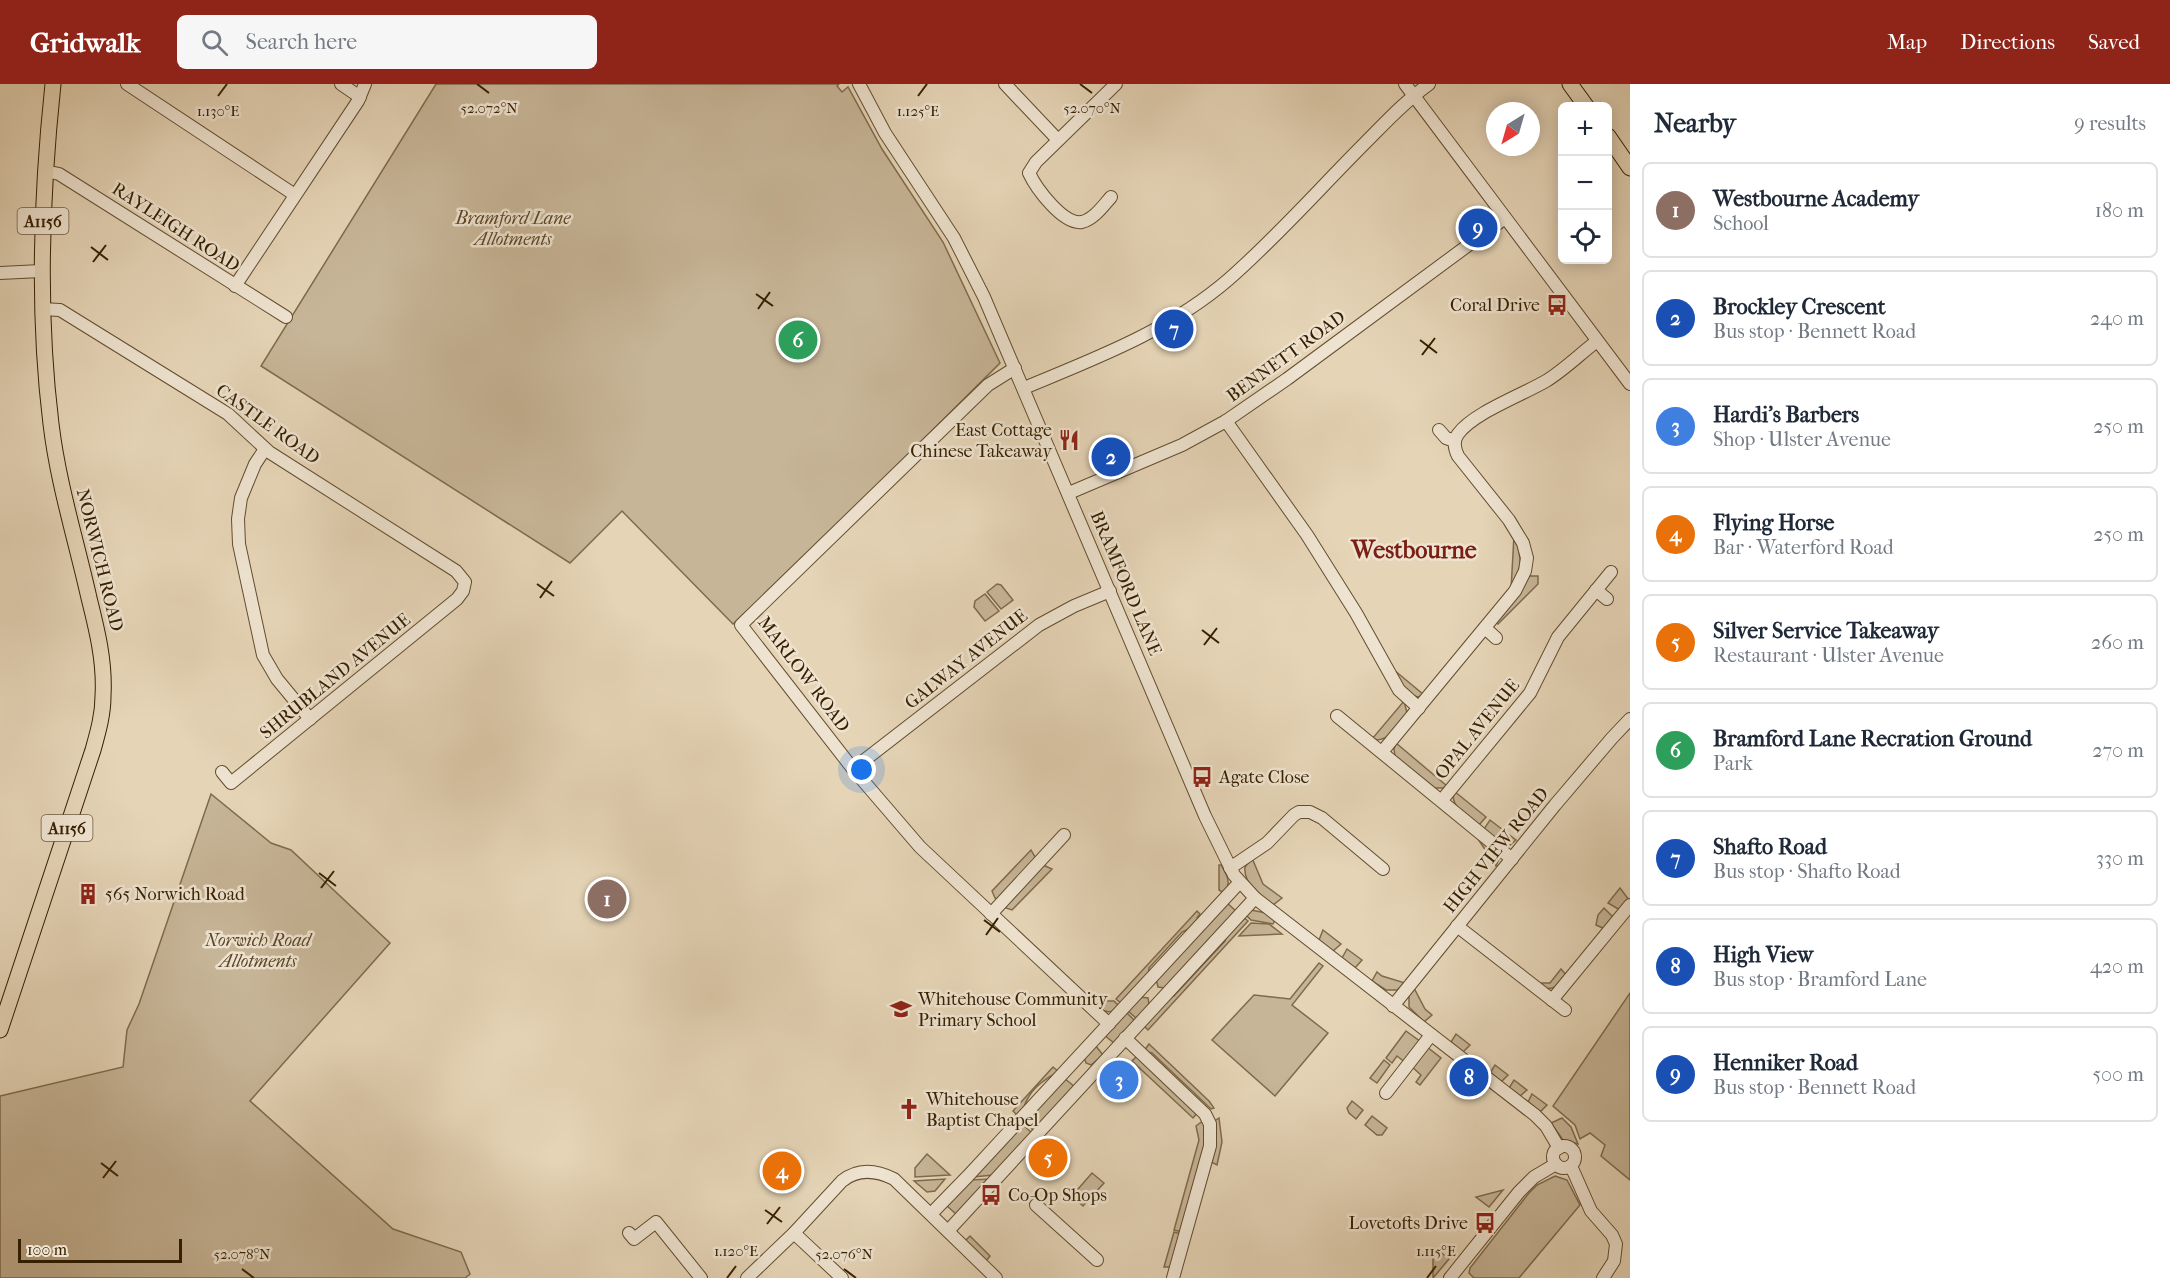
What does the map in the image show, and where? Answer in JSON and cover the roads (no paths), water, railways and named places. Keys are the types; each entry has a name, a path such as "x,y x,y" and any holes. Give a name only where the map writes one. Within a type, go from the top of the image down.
{"main road":[{"name":"NORWICH ROAD","path":"0,1030 95,743 104,696 100,642 64,498 54,447 47,381 41,271 45,171 53,84"},
{"path":"1570,84 1583,102"},
{"path":"1612,142 1630,168"}],"street":[{"path":"127,84 295,195"},
{"path":"341,84 360,97"},
{"path":"235,286 360,97 365,84"},
{"name":"BRAMFORD LANE","path":"859,84 885,134 954,238 984,297 1209,826 1239,883 1255,898 1535,1116 1546,1126 1559,1148"},
{"path":"1005,84 1058,140"},
{"path":"1111,197 1092,217 1081,222 1067,219 1036,188 1029,173 1036,162 1116,84"},
{"path":"1405,84 1630,384"},
{"path":"1024,388 1149,334 1211,293 1269,241 1413,95 1429,84"},
{"name":"RAYLEIGH ROAD","path":"45,171 59,174 286,317"},
{"name":"BENNETT ROAD","path":"1069,493 1182,444 1226,421 1287,379 1505,218"},
{"path":"0,273 41,271"},
{"name":"CASTLE ROAD","path":"42,309 60,310 228,414 265,449 456,571 465,582"},
{"path":"1382,752 1519,587 1526,571 1526,551 1523,543 1514,527 1458,456 1455,441 1461,431 1470,424 1546,380 1597,341"},
{"name":"MARLOW ROAD","path":"1015,368 988,385 741,625 854,769 920,847 1109,1024"},
{"path":"1226,421 1307,535 1356,614 1399,690 1419,708"},
{"path":"1439,430 1446,438 1455,441"},
{"path":"265,449 255,464 241,498 238,519 239,544 264,655 277,679 310,719"},
{"name":"OPAL AVENUE","path":"1442,800 1530,693 1558,637 1611,572"},
{"name":"SHRUBLAND AVENUE","path":"222,772 231,783 457,599 463,591 465,582"},
{"path":"1596,590 1606,599"},
{"name":"GALWAY AVENUE","path":"854,769 1031,631 1059,613 1110,591"},
{"path":"1485,628 1496,638"},
{"path":"1338,716 1354,722 1382,752 1512,859"},
{"name":"HIGH VIEW ROAD","path":"1393,1006 1512,859 1630,719"},
{"path":"1230,868 1267,843 1293,815 1305,812 1322,818 1380,861"},
{"path":"991,914 1064,835"},
{"path":"931,1214 1239,883"},
{"path":"948,1231 1255,898"},
{"path":"1552,1000 1630,905"},
{"path":"1457,926 1564,1010"},
{"path":"1144,986 1160,1000"},
{"path":"1386,1093 1431,1035"},
{"path":"1125,1038 1205,1114 1210,1124 1210,1146 1173,1278"},
{"path":"1074,1062 1089,1077"},
{"path":"1564,1146 1572,1150 1575,1159 1571,1166 1561,1168 1556,1164 1554,1158 1559,1148 1564,1146"},
{"path":"1450,1278 1519,1192 1534,1177 1556,1164"},
{"path":"1571,1166 1591,1211 1612,1235 1616,1245 1614,1261 1603,1278"},
{"path":"747,1278 794,1233 842,1181 849,1176 866,1171 883,1173 894,1179 996,1278"},
{"path":"1036,1205 1097,1260"},
{"path":"629,1233 634,1239 656,1222 701,1278"},
{"path":"794,1233 842,1278"}],"place":[{"name":"Henniker Road","path":"1478,228"},
{"name":"Coral Drive","path":"1557,305"},
{"name":"Shafto Road","path":"1174,329"},
{"name":"Bramford Lane Recration Ground","path":"798,340"},
{"name":"East Cottage Chinese Takeaway","path":"1069,440"},
{"name":"Brockley Crescent","path":"1111,457"},
{"name":"Agate Close","path":"1202,777"},
{"name":"565 Norwich Road","path":"88,894"},
{"name":"Westbourne Academy","path":"607,899"},
{"name":"Whitehouse Community Primary School","path":"901,1009"},
{"name":"High View","path":"1469,1077"},
{"name":"Hardi's Barbers","path":"1119,1080"},
{"name":"Whitehouse Baptist Chapel","path":"909,1109"},
{"name":"Silver Service Takeaway","path":"1048,1158"},
{"name":"Flying Horse","path":"782,1171"},
{"name":"Co-Op Shops","path":"991,1195"},
{"name":"Lovetofts Drive","path":"1485,1223"}],"district":[{"name":"Westbourne","path":"1414,550"}],"park label":[{"name":"Bramford Lane Allotments","path":"513,228"},
{"name":"Norwich Road Allotments","path":"258,950"}]}
